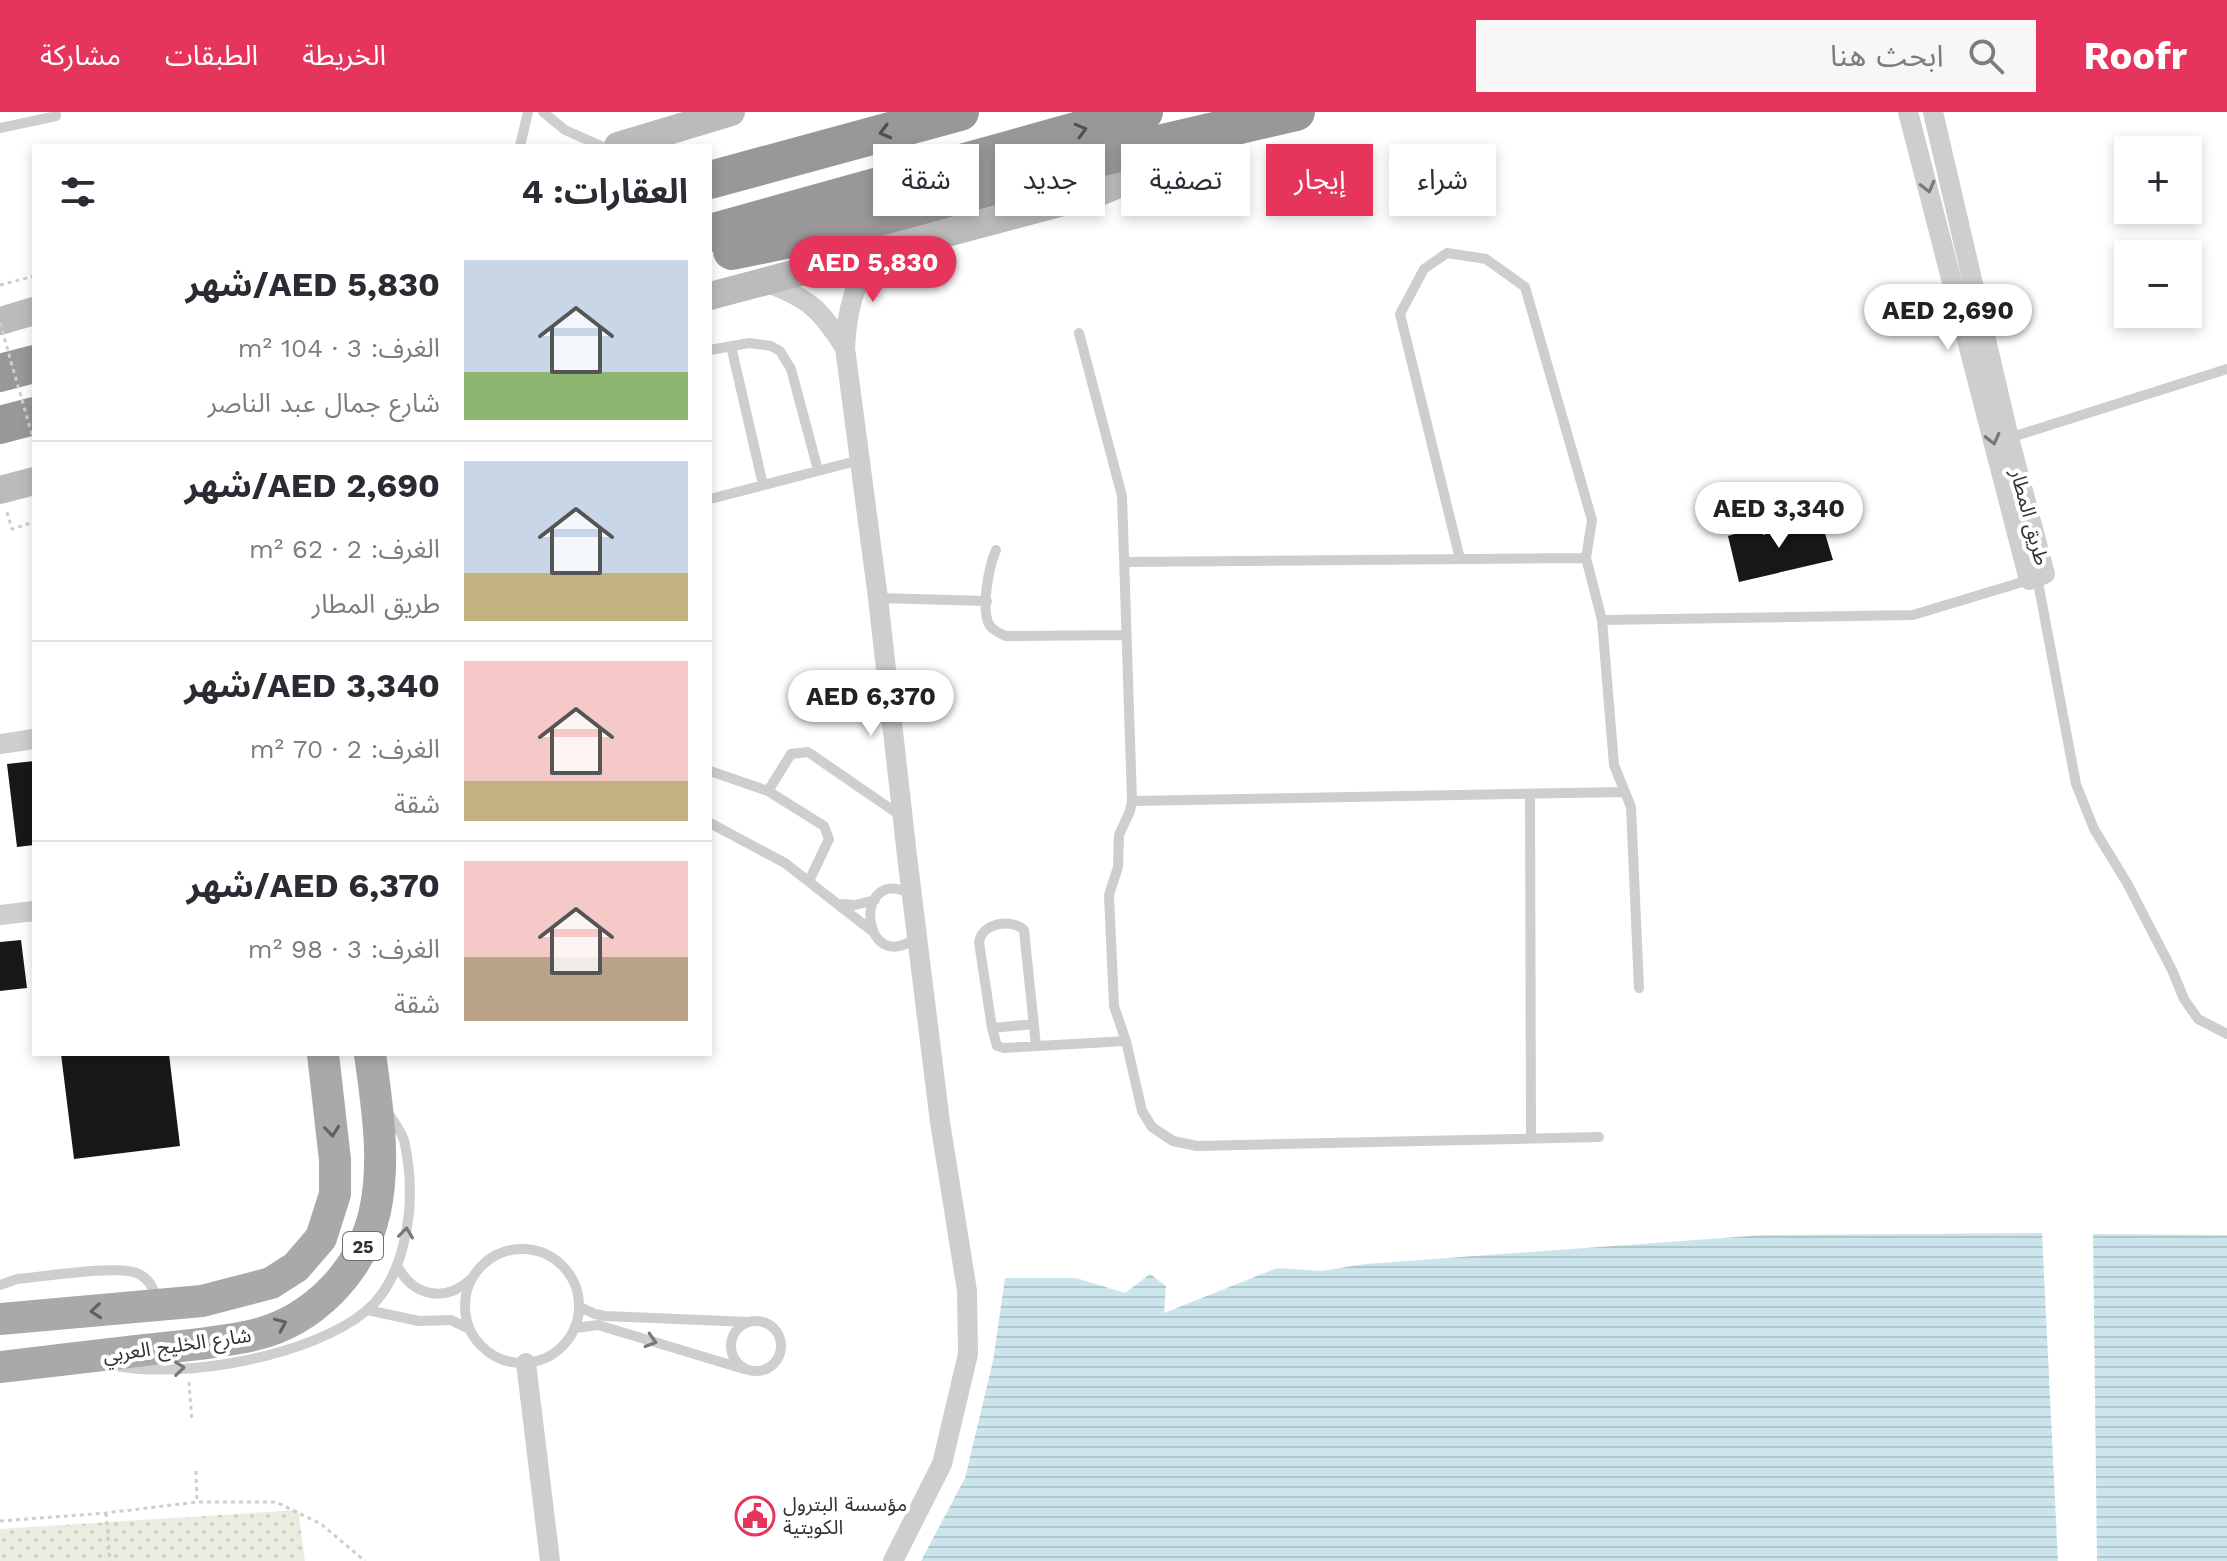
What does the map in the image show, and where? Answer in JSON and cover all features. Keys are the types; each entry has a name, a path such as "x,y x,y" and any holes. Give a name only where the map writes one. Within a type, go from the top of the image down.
{"highway":[{"path":"712,179 960,112"},
{"path":"712,232 1144,112"},
{"path":"712,256 824,232 1094,159 1296,112"},
{"path":"0,373 32,365"},
{"path":"0,425 32,417"},
{"path":"0,437 32,432"}],"main road":[{"path":"625,144 731,112"},
{"path":"712,295 1107,189 1135,177 1241,112"},
{"path":"0,322 32,312"},
{"path":"0,490 32,482"},
{"name":"شارع الخليج العربي","path":"0,1319 202,1301 271,1283 296,1267 321,1238 335,1194 335,1160 323,1056"},
{"name":"شارع الخليج العربي","path":"0,1367 74,1358 197,1355 284,1324 327,1296 349,1270 369,1234 376,1210 379,1134 370,1056"},
{"path":"197,1355 225,1331 227,1320 222,1309 213,1302 202,1301"}],"street":[{"name":"طريق المطار","path":"1908,112 2033,578 2045,574 2009,438 1933,112"},
{"path":"874,251 857,281 850,303 845,348 940,1122 967,1291 968,1354 942,1464 893,1561"},
{"path":"765,282 798,295 817,310 826,318 845,348"},
{"path":"0,744 32,739"},
{"path":"0,915 32,911"},
{"path":"526,1363 550,1561"}],"lane":[{"path":"0,128 56,116 55,112"},
{"path":"520,144 528,112"},
{"path":"543,112 565,130 596,144"},
{"path":"1460,559 1400,314 1424,269 1447,253 1486,259 1525,287 1592,520 1586,558 1602,620 1614,765 1631,807 1639,988"},
{"path":"1079,333 1122,496 1132,801 1119,835 1118,867 1109,895 1114,1006 1126,1041 1142,1111 1152,1127 1173,1141 1197,1146 1599,1137"},
{"path":"712,350 749,343 771,346 780,351 787,360 818,470"},
{"path":"731,346 763,485"},
{"path":"2009,438 2227,369"},
{"path":"712,498 860,460"},
{"path":"996,550 987,580 989,625 1006,636 1126,635"},
{"path":"1124,562 1586,558"},
{"path":"1602,620 1913,615 2033,578 2076,784 2094,829 2127,883 2184,999 2198,1019 2227,1034"},
{"path":"878,598 987,601"},
{"path":"768,791 791,754 808,752 902,817"},
{"path":"712,772 768,791 824,826 829,839 810,879"},
{"path":"1132,801 1625,792"},
{"path":"1530,794 1531,1138"},
{"path":"712,824 761,848 810,879 879,939 899,945 917,936"},
{"path":"872,931 870,909 898,879 907,856"},
{"path":"839,903 855,905 894,890 911,894"},
{"path":"1036,1046 1024,930 1018,925 990,926 980,934 979,942 992,1028 995,1043 1000,1048 1036,1046 1126,1041"},
{"path":"992,1028 1034,1024"},
{"path":"197,1355 250,1360 289,1350 334,1331 367,1310 389,1284 406,1244 410,1197 403,1137 375,1091"},
{"path":"367,1310 419,1321 460,1322 493,1355 509,1362 542,1360 568,1341 576,1328 580,1307 578,1290 571,1274 559,1261 544,1252 528,1248 496,1254 460,1289 445,1294 430,1294 416,1289 403,1277 397,1265"},
{"path":"0,1285 17,1279 127,1270 146,1278 156,1295 156,1305"},
{"path":"470,1330 465,1313 471,1278"},
{"path":"576,1328 598,1325 744,1369 763,1371 779,1359 782,1349 781,1339 768,1324 605,1316 580,1307"},
{"path":"744,1369 736,1362 731,1344 740,1326 749,1322"}],"path":[{"path":"0,285 32,277"},
{"path":"0,322 32,435"},
{"path":"12,529 32,523"},
{"path":"192,1422 197,1355"},
{"path":"196,1471 197,1502"},
{"path":"0,1521 197,1502 276,1502 321,1524 365,1561"},
{"path":"106,1513 110,1561"}],"shaded area":[{"path":"298,1510 305,1561 0,1561 0,1529"}],"water":[{"path":"2042,1233 2058,1561 921,1561 965,1478 993,1361 1005,1278 1076,1278 1125,1293 1150,1274 1166,1286 1164,1313 1277,1268 1321,1271 1365,1264 1764,1235"},
{"path":"2093,1234 2227,1235 2227,1561 2097,1561"}],"building":[{"path":"1820,517 1833,560 1739,582 1728,536 1761,526 1763,535"},
{"path":"32,761 32,845 17,847 7,764"},
{"path":"21,940 27,988 0,991 0,942"},
{"path":"61,1056 169,1056 180,1146 74,1159"}],"place":[{"name":"مؤسسة البترول الكويتية","path":"755,1516"}]}
